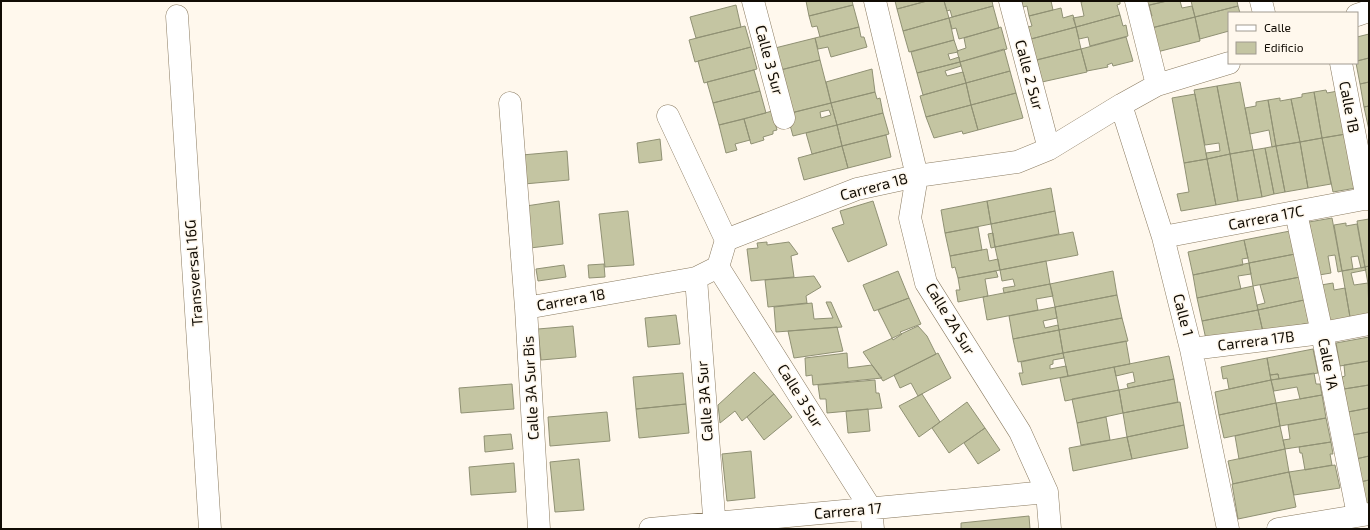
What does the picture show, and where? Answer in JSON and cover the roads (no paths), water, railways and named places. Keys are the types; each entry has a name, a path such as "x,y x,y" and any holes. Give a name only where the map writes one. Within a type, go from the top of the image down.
{"street":[{"name":"Calle 3 Sur","path":"753,1 784,118"},
{"name":"Calle 2A Sur","path":"875,1 917,176 910,218 926,284 1020,432 1047,492 1050,529"},
{"name":"Calle 2 Sur","path":"1010,1 1049,149"},
{"path":"1136,1 1157,85"},
{"path":"1260,1 1264,12"},
{"path":"1358,15 1369,11"},
{"name":"Transversal 16G","path":"177,16 210,529"},
{"name":"Carrera 18","path":"726,240 857,189 917,176 1017,162 1049,149 1157,85 1228,63"},
{"name":"Calle 1B","path":"1341,64 1368,199"},
{"name":"Calle 3A Sur Bis","path":"510,104 526,308 539,529"},
{"name":"Calle 1","path":"1121,105 1163,237 1191,348 1228,529"},
{"path":"668,116 726,240 718,267"},
{"name":"Carrera 17C","path":"1163,237 1368,199"},
{"name":"Calle 1A","path":"1296,213 1363,514"},
{"name":"Calle 3 Sur","path":"718,267 872,519"},
{"name":"Carrera 18","path":"526,308 696,278 718,267"},
{"name":"Calle 3A Sur","path":"696,278 714,526"},
{"name":"Carrera 17B","path":"1191,348 1322,333 1369,324"},
{"name":"Carrera 17","path":"650,529 872,519 1047,492"},
{"path":"1278,529 1363,514"}]}
